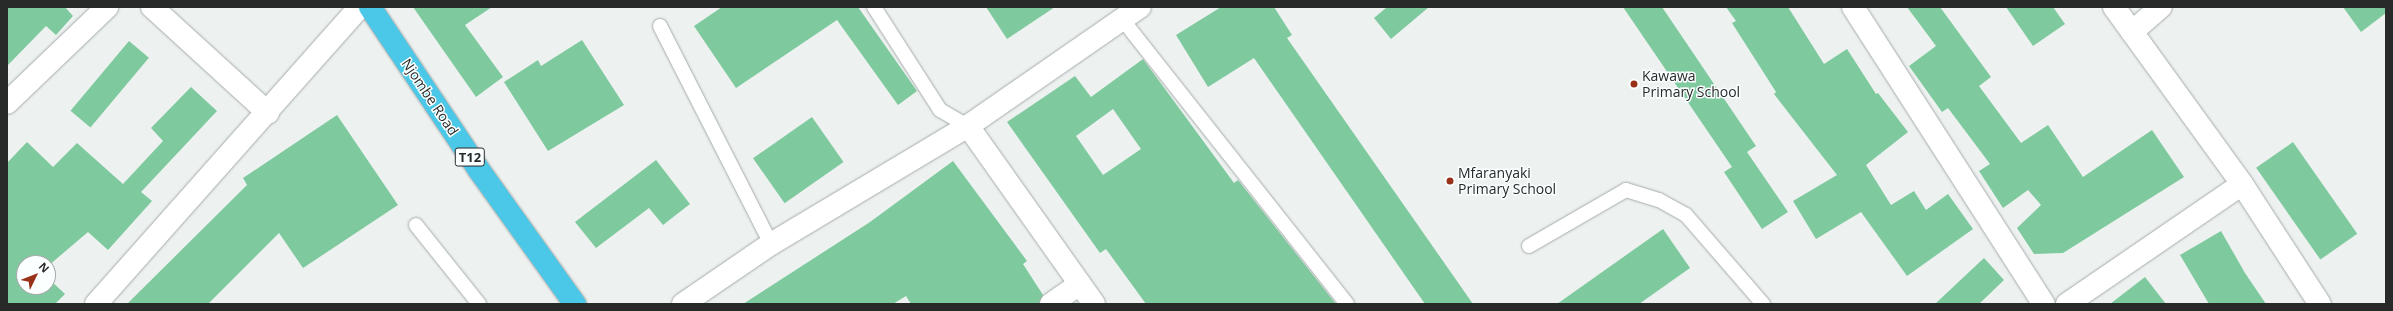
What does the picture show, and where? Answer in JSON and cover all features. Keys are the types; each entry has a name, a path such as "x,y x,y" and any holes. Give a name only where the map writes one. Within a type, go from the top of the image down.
{"highway":[{"name":"Njombe Road","path":"370,7 479,170 575,304"}],"street":[{"path":"7,103 107,7"},
{"path":"152,7 268,113"},
{"path":"96,304 268,113 360,7"},
{"path":"683,304 771,244 968,126 1118,13 1140,7"},
{"path":"1853,7 2044,304"},
{"path":"2114,7 2242,184 2320,304"},
{"path":"2132,32 2161,7"},
{"path":"968,126 1094,304"},
{"path":"2066,304 2242,184"},
{"path":"1051,304 1080,284"}],"lane":[{"path":"874,7 940,110 968,126"},
{"path":"1118,13 1347,304"},
{"path":"660,26 771,244"},
{"path":"1529,246 1626,190 1659,200 1686,215 1762,304"},
{"path":"416,225 479,304"}],"building":[{"path":"7,7 65,7 73,16 56,35 46,26 7,66"},
{"path":"413,7 492,7 465,25 503,77 476,97"},
{"path":"722,7 858,7 917,91 898,105 837,20 736,88 694,26"},
{"path":"986,7 1055,7 1007,39"},
{"path":"1221,7 1274,7 1292,35 1287,38 1473,304 1425,304 1254,58 1208,87 1176,35"},
{"path":"1387,7 1429,7 1391,39 1374,18"},
{"path":"1623,7 1662,7 1756,146 1747,152 1788,212 1762,229 1724,172 1732,167"},
{"path":"1726,7 1788,7 1824,64 1847,49 1876,94 1878,93 1908,132 1866,165 1891,205 1914,191 1926,210 1948,194 1973,229 1907,276 1861,212 1816,239 1793,201 1837,175 1774,94 1776,92 1732,23 1736,21"},
{"path":"1907,7 1940,7 1991,77 1979,86 2021,143 2048,125 2083,177 2152,130 2184,177 2063,253 2034,254 2017,228 2041,205 2028,190 2003,208 1979,171 1990,164 1948,108 1942,112 1909,66 1936,46"},
{"path":"2006,7 2053,7 2065,24 2033,46"},
{"path":"2343,7 2386,7 2386,13 2361,32"},
{"path":"582,40 624,105 548,151 504,82 538,60 541,66"},
{"path":"129,41 149,58 90,127 71,111"},
{"path":"1143,59 1234,183 1238,180 1336,304 1146,304 1106,249 1100,253 1007,122 1075,76 1091,97","holes":["1113,109 1141,149 1103,175 1076,136"]},
{"path":"191,87 217,111 141,192 152,201 108,250 88,232 56,259 56,255 16,255 16,295 56,295 56,286 65,294 55,304 7,304 7,163 27,142 53,167 77,143 123,184 163,141 151,128"},
{"path":"337,115 398,205 303,268 279,233 208,304 127,304 247,185 243,178"},
{"path":"812,117 844,162 785,203 753,158"},
{"path":"2293,142 2357,234 2320,260 2256,168"},
{"path":"656,160 690,204 663,225 649,208 596,248 575,222"},
{"path":"953,161 1027,261 1023,264 1043,295 1039,304 911,304 906,296 893,304 743,304 870,222"},
{"path":"1663,229 1690,268 1639,304 1557,304"},
{"path":"2221,231 2245,273 2266,304 2209,304 2180,255"},
{"path":"1984,258 2004,280 1979,304 1935,304"},
{"path":"2145,277 2166,304 2110,304"}],"place":[{"name":"Kawawa Primary School","path":"1634,84"},
{"name":"Mfaranyaki Primary School","path":"1450,181"}]}
